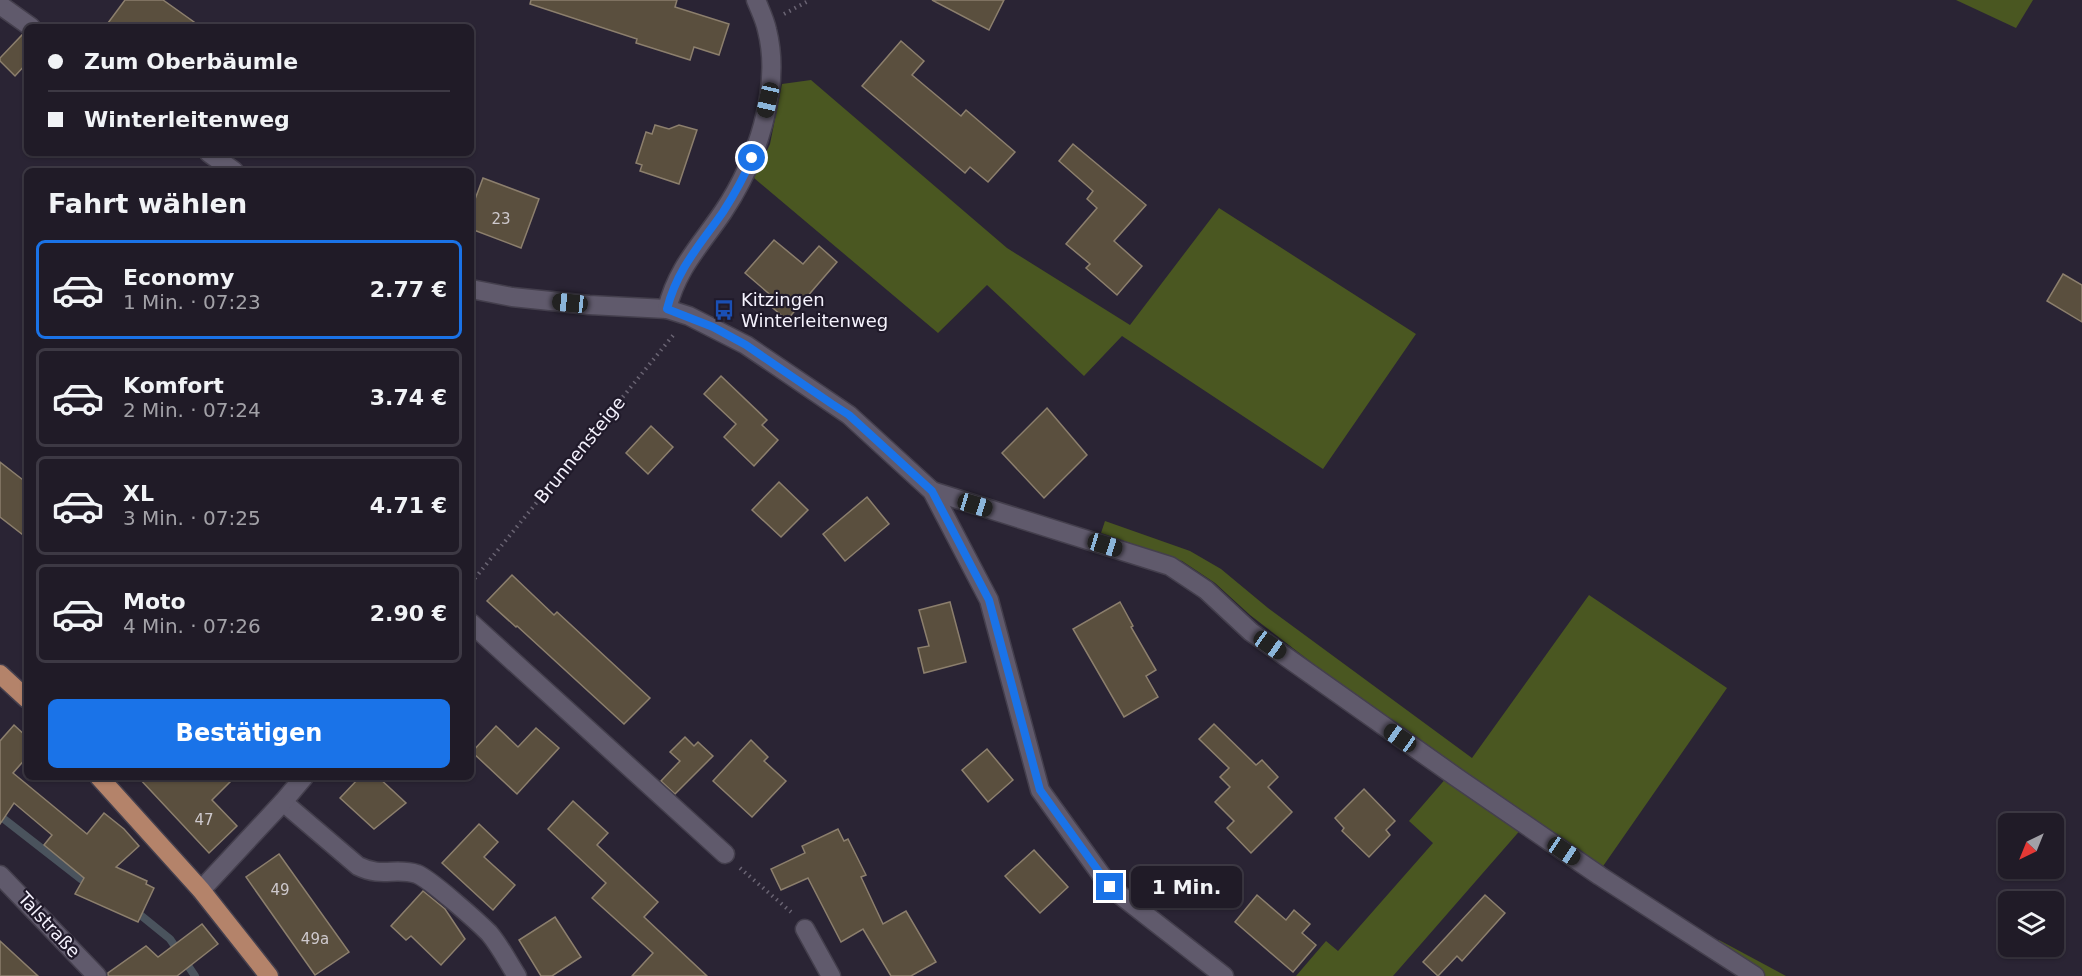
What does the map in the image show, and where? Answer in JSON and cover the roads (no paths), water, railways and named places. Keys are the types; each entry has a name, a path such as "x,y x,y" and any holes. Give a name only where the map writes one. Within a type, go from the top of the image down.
{"main road":[{"path":"0,674 24,696"},
{"path":"102,780 201,890 269,976"}],"street":[{"path":"667,309 672,289 682,267 724,211 744,176 759,141 768,100 771,65 767,31 756,0"},
{"path":"0,5 27,24"},
{"path":"213,156 230,168"},
{"path":"474,290 512,297 578,304 667,309 688,316 746,345 849,415 932,491 989,600 1040,790 1110,887 1224,976"},
{"path":"932,491 1170,566 1206,590 1251,632 1436,764 1600,876 1755,976"},
{"path":"474,626 725,854"},
{"path":"201,890 301,780"},
{"path":"283,802 358,866 370,872 407,872 420,875 431,883 489,933 517,976"},
{"name":"Talstraße","path":"0,875 97,976"},
{"path":"805,929 831,976"}],"waterway":[{"path":"0,816 81,879"},
{"path":"133,909 170,939 195,976"}],"place":[{"name":"Kitzingen Winterleitenweg","path":"724,310"}]}
